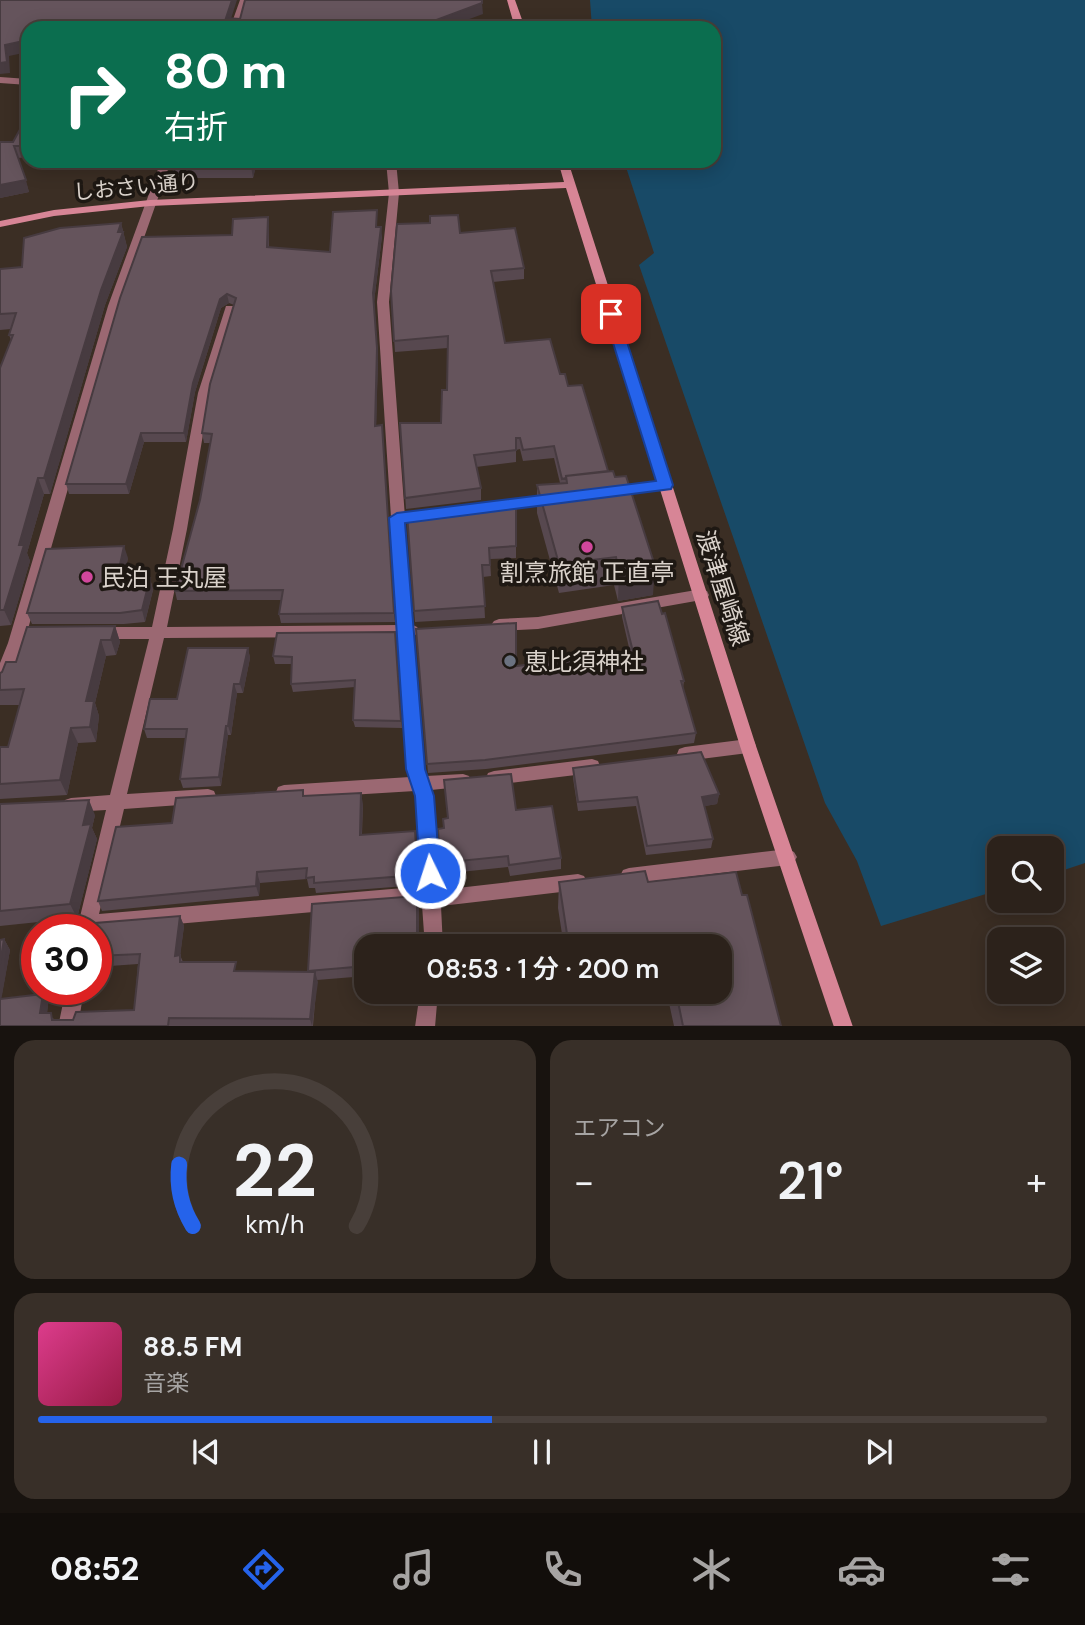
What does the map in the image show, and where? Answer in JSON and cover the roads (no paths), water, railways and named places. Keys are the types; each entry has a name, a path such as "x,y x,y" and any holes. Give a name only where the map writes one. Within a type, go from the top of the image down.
{"main road":[{"path":"511,0 518,21"},
{"name":"渡津屋崎線","path":"565,168 748,746 844,1026"},
{"name":"しおさい通り","path":"0,224 54,213 150,203 570,185"}],"street":[{"path":"237,21 244,0"},
{"path":"0,80 21,82"},
{"path":"0,682 17,639 114,306 163,168"},
{"path":"392,168 394,193 383,302 404,517 405,631 415,769 425,796 433,934"},
{"path":"90,914 158,633 204,393 230,309"},
{"path":"598,494 666,485"},
{"path":"491,507 571,497"},
{"path":"485,626 538,623 702,595"},
{"path":"88,634 432,629"},
{"path":"666,757 748,746"},
{"path":"269,792 486,779 610,764"},
{"path":"48,807 227,795"},
{"path":"112,924 373,898 415,895 432,899 788,857"},
{"path":"425,1026 428,1004"},
{"path":"68,1026 72,1005"}],"water":[{"path":"590,0 1085,0 1085,863 1064,870 1064,836 987,836 987,894 881,926 857,861 825,803 639,265 654,253 626,168 721,168 721,21 592,21"}],"place":[{"name":"割烹旅館 正直亭","path":"587,547"},
{"name":"民泊 王丸屋","path":"87,577"},
{"name":"恵比須神社","path":"510,661"}]}
